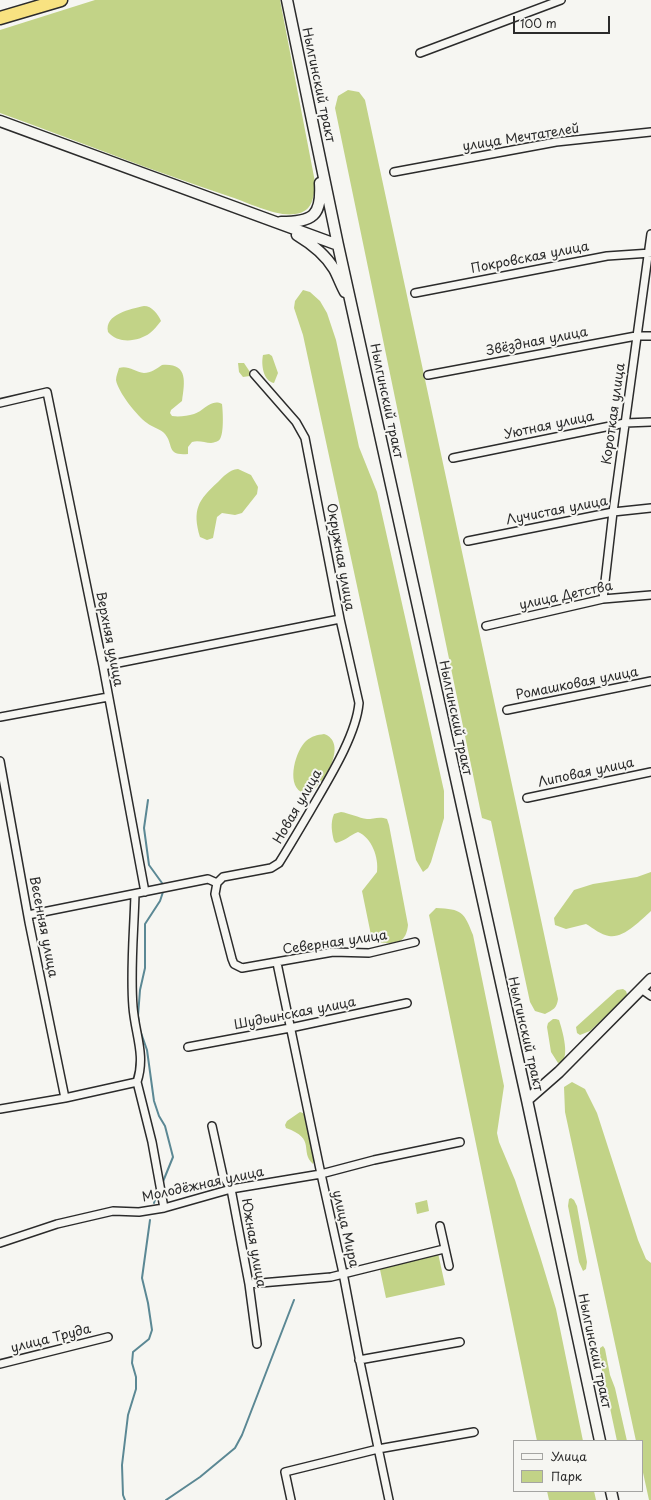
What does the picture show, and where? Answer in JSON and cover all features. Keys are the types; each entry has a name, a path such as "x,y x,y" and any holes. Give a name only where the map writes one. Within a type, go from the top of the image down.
{"highway":[{"path":"3,18 61,0"}],"main road":[{"name":"Нылгинский тракт","path":"286,0 338,245 527,1100 600,1440"},
{"path":"0,121 338,245"},
{"path":"273,222 302,221 316,212 320,204 321,195 321,161"},
{"path":"273,222 311,243 326,258 352,305"},
{"path":"527,1100 559,1072 651,980"}],"street":[{"path":"420,53 561,0"},
{"name":"улица Мечтателей","path":"394,172 556,142 651,132"},
{"name":"Короткая улица","path":"604,599 612,512 636,336 650,253 651,234"},
{"name":"Покровская улица","path":"415,293 607,256 650,253"},
{"name":"Звёздная улица","path":"428,375 636,336 651,336"},
{"name":"Окружная улица","path":"103,666 340,619 305,438 296,422 254,374"},
{"name":"Верхняя улица","path":"0,403 46,392 103,666 144,892"},
{"name":"Уютная улица","path":"453,458 625,423 651,422"},
{"name":"Лучистая улица","path":"468,541 612,512 651,508"},
{"name":"улица Детства","path":"486,626 604,599 651,595"},
{"name":"Новая улица","path":"217,883 223,877 271,868 279,864 323,789 347,742 358,716 359,703 340,619"},
{"name":"Ромашковая улица","path":"507,710 651,681"},
{"path":"0,717 108,697"},
{"name":"Весенняя улица","path":"0,760 28,915 65,1098"},
{"name":"Липовая улица","path":"527,798 651,772"},
{"path":"28,915 208,879 217,883"},
{"name":"Северная улица","path":"217,883 215,894 232,959 234,964 242,968 277,963 332,952 369,953 415,942"},
{"path":"135,894 132,962 133,1007 141,1057 140,1073 137,1082 152,1142 164,1208"},
{"name":"улица Мира","path":"277,963 343,1273 359,1360 389,1500"},
{"path":"641,989 651,996"},
{"name":"Шудьинская улица","path":"188,1047 290,1028 407,1003"},
{"path":"0,1109 65,1098 137,1082"},
{"name":"Южная улица","path":"212,1126 224,1176 231,1189 249,1284 257,1344"},
{"name":"Молодёжная улица","path":"0,1243 57,1224 113,1211 139,1212 164,1208 231,1189 321,1174 374,1160 460,1142"},
{"path":"440,1226 449,1266"},
{"path":"249,1284 331,1277 444,1248"},
{"name":"улица Труда","path":"0,1364 108,1337"},
{"path":"359,1360 460,1342"},
{"path":"291,1500 285,1472 378,1449 474,1432"}],"green space":[{"path":"95,0 280,0 315,182 313,198 309,207 301,213 295,214 272,212 0,113 0,30"},
{"path":"348,90 359,92 365,100 558,999 557,1005 545,1014 535,1011 530,1002 491,821 482,818 335,108 338,96"},
{"path":"303,290 310,292 320,301 327,313 336,340 359,447 377,492 444,791 444,818 431,862 428,868 423,872 416,860 303,335 294,308 295,301"},
{"path":"144,306 150,307 161,321 150,333 134,340 123,340 112,336 108,332 110,321 114,317 120,313"},
{"path":"269,354 272,356 278,373 274,383 270,382 265,376 262,363 263,355"},
{"path":"238,363 244,363 250,372 250,376 243,377 239,372"},
{"path":"162,365 177,367 181,370 184,380 182,401 171,410 170,413 172,416 191,415 211,404 222,404 223,427 220,439 218,441 211,443 195,441 188,447 188,454 176,453 173,451 165,434 143,420 128,403 117,385 116,380 119,368 125,367 147,373"},
{"path":"238,469 251,475 258,487 257,494 242,513 235,515 222,513 217,517 213,538 207,540 200,537 197,512 201,500 211,488 229,472"},
{"path":"324,734 331,738 334,745 332,762 323,779 317,786 311,791 301,792 296,788 294,782 293,774 296,759 302,745 308,739"},
{"path":"341,812 367,819 387,819 408,925 405,936 398,942 378,942 371,935 362,891 377,872 376,855 371,844 358,832 339,842 336,843 334,841 332,821 334,814"},
{"path":"651,872 651,911 626,932 620,935 609,936 600,933 586,924 566,929 555,925 554,918 574,890 593,884 637,877"},
{"path":"436,908 457,911 461,913 467,921 473,935 504,1086 497,1133 499,1142 515,1180 556,1309 583,1440 537,1440 429,915"},
{"path":"623,989 626,991 626,997 590,1031 580,1035 577,1033 576,1027 617,990"},
{"path":"553,1019 559,1020 565,1044 564,1057 562,1061 558,1063 551,1052 547,1027 548,1023"},
{"path":"572,1082 585,1089 597,1113 638,1240 646,1259 651,1263 651,1500 649,1500 643,1473 643,1440 636,1440 565,1112 564,1087"},
{"path":"300,1112 306,1117 314,1161 313,1164 309,1159 306,1145 301,1136 286,1128 285,1125 287,1121"},
{"path":"571,1198 577,1206 587,1262 586,1269 583,1271 579,1262 568,1206 569,1199"},
{"path":"427,1200 429,1211 417,1214 415,1203"},
{"path":"438,1253 445,1285 386,1298 379,1265"},
{"path":"603,1346 605,1349 627,1440 617,1440 600,1361 600,1348"},
{"path":"547,1492 594,1492 596,1500 549,1500"}],"waterway":[{"path":"148,800 144,828 149,865 162,883"},
{"path":"139,1023 138,1016 140,990 145,968 145,924 160,901 163,892"},
{"path":"140,1030 147,1050 154,1101 159,1116 165,1126 173,1157 162,1184"},
{"path":"154,1203 156,1196"},
{"path":"125,1500 123,1495 122,1465 128,1415 136,1389 136,1377 132,1363 133,1352 149,1339 152,1330 142,1278 150,1220"},
{"path":"166,1500 200,1477 235,1448 242,1435 294,1300"}]}
